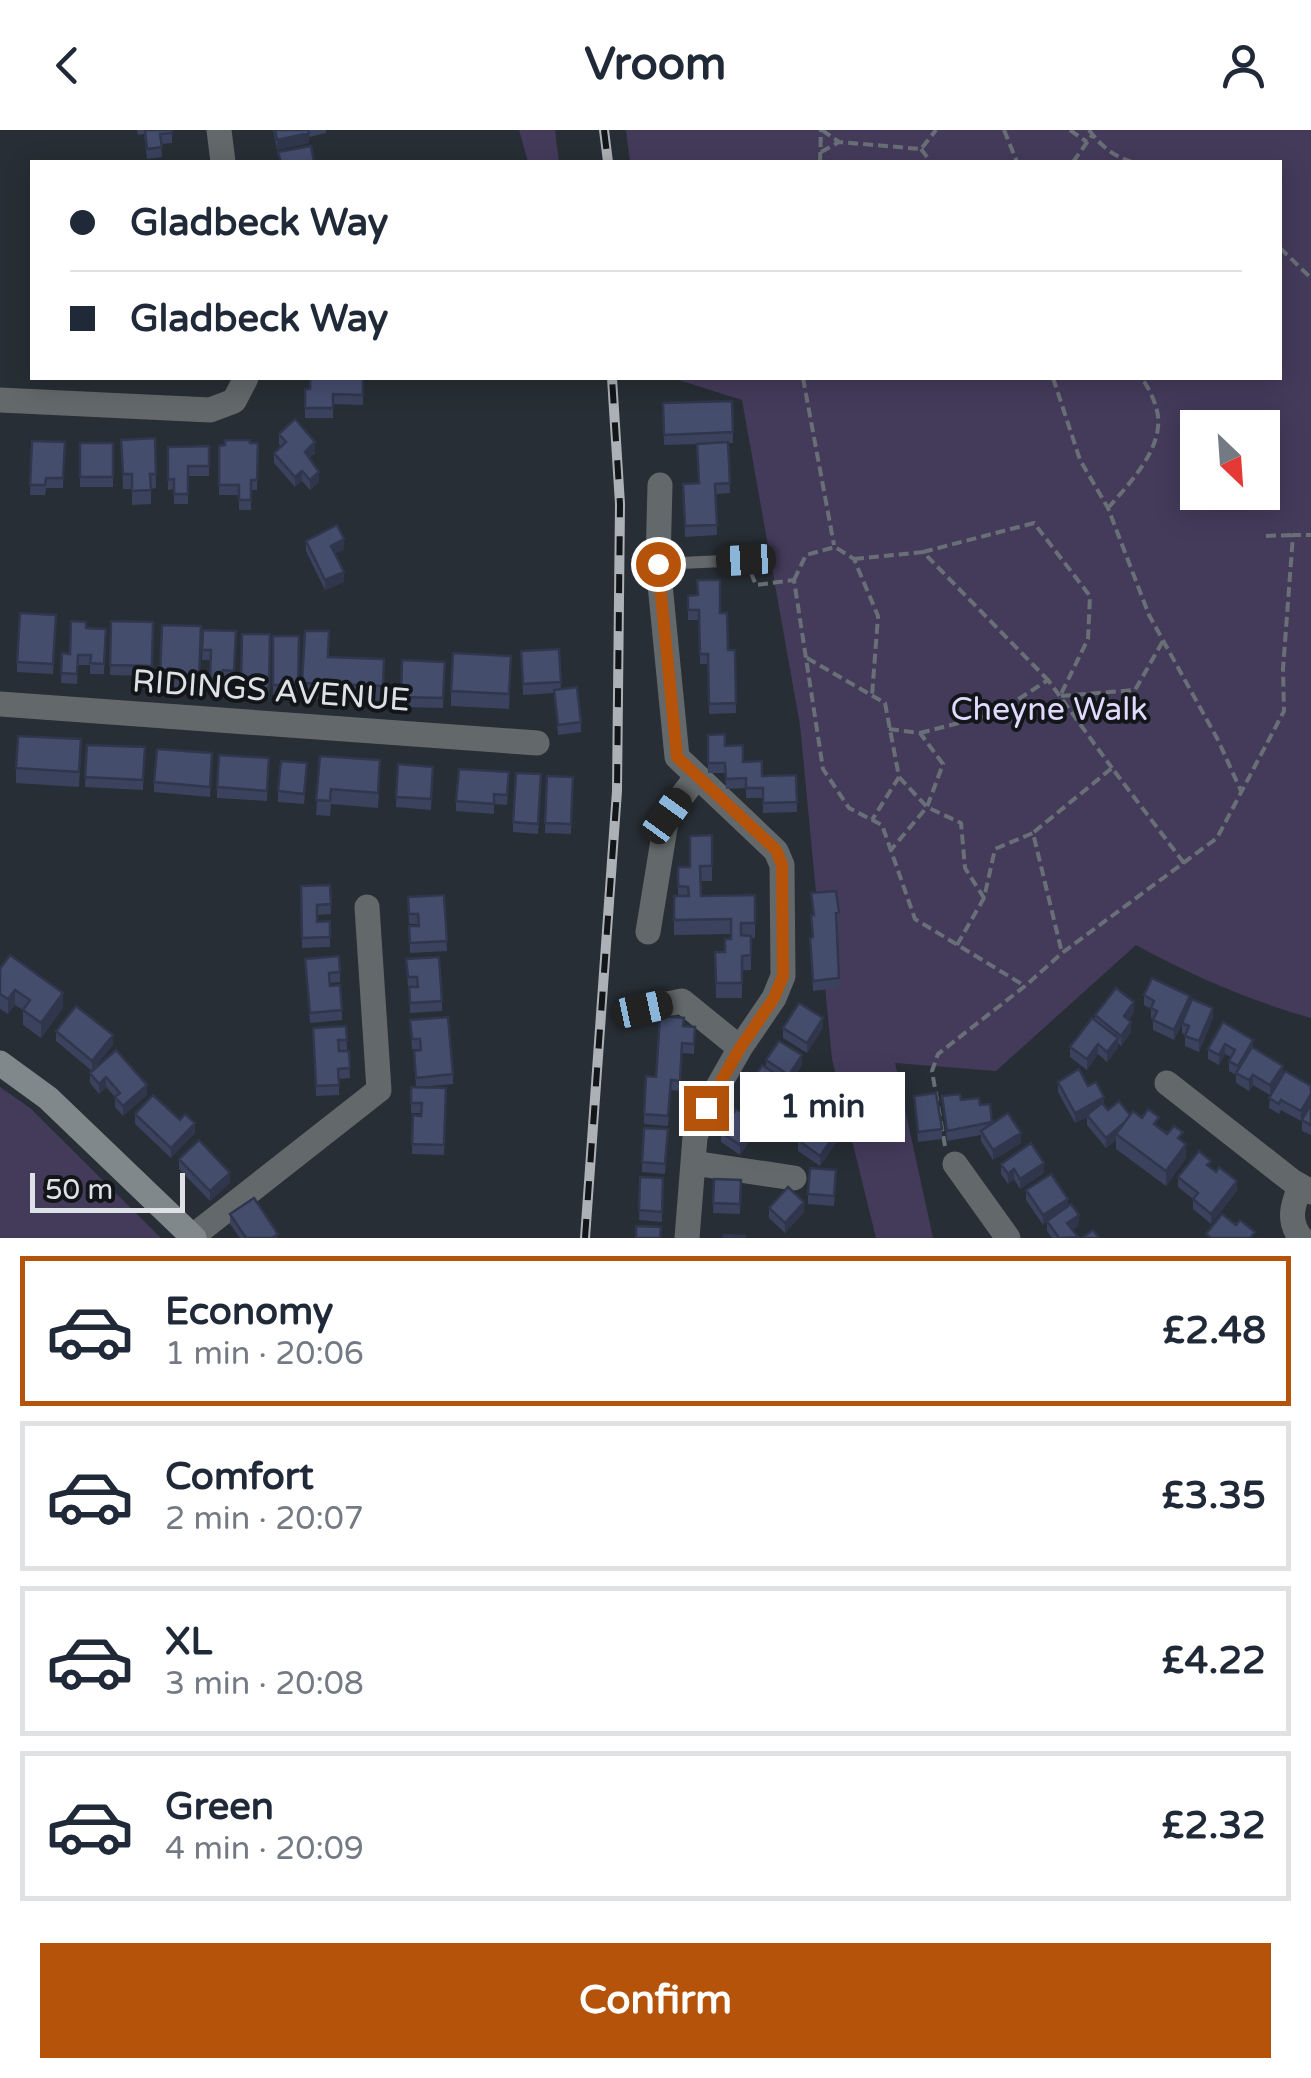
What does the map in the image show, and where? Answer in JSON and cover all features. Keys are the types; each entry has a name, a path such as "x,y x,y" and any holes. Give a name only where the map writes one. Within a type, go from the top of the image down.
{"street":[{"path":"219,130 222,160"},
{"path":"0,400 210,410 234,401 245,380"},
{"path":"660,485 658,564 677,757 776,850 782,865 783,976 774,998 706,1108 695,1137 687,1238"},
{"name":"RIDINGS AVENUE","path":"0,704 537,744"},
{"path":"648,932 667,816 696,776"},
{"path":"0,1064 48,1098 193,1237 378,1090 368,907"},
{"path":"643,1009 682,1001 740,1048"},
{"path":"1167,1084 1306,1189 1292,1207 1294,1230 1301,1238"},
{"path":"693,1163 794,1178"},
{"path":"954,1164 1008,1238"}],"lane":[{"path":"658,564 746,560"}],"path":[{"path":"821,130 839,142 921,149 929,160"},
{"path":"820,160 821,130"},
{"path":"921,149 936,130"},
{"path":"1004,130 1016,160"},
{"path":"1070,130 1087,142"},
{"path":"1074,160 1091,132 1125,160"},
{"path":"820,152 839,142"},
{"path":"1282,250 1311,278"},
{"path":"803,380 835,547 854,560 878,616 872,696"},
{"path":"1054,380 1080,460 1108,508 1149,616 1218,740 1242,792"},
{"path":"1108,508 1142,470 1157,430 1158,416 1143,380"},
{"path":"854,560 922,552 1034,522 1090,596 1088,638 1060,696"},
{"path":"1266,536 1311,535"},
{"path":"954,1164 946,1151 932,1071 938,1054 1062,954 1217,838 1242,792 1284,711 1293,536"},
{"path":"835,547 806,556 794,580 823,769 850,808 882,826 915,919 1025,986"},
{"path":"922,552 1048,680 1184,863"},
{"path":"756,585 794,580"},
{"path":"1060,696 1135,690 1163,641"},
{"path":"806,658 884,703 898,776 927,807 961,823 965,868 984,898"},
{"path":"890,729 920,734 997,713 1048,680"},
{"path":"890,852 927,807 943,764 920,734"},
{"path":"958,945 984,898 995,849 1033,834 1112,768"},
{"path":"872,820 898,776"},
{"path":"1033,834 1062,954"}],"green space":[{"path":"519,130 555,130 559,160 527,160"},
{"name":"Cheyne Walk","path":"626,130 1311,130 1311,1018 1221,986 1136,945 996,1071 895,1063 933,1238 876,1238 832,1059 800,725 742,400 678,380 1282,380 1282,160 630,160"},
{"path":"0,1087 30,1108 161,1238 0,1238"}],"building":[{"path":"145,130 172,133 160,134 162,147 147,149"},
{"path":"275,130 308,130 309,133 277,140"},
{"path":"311,146 314,160 280,160 278,152"},
{"path":"310,380 363,380 363,395 333,394 333,408 305,408 305,389 310,389"},
{"path":"732,401 733,432 664,435 663,403"},
{"path":"295,419 315,442 305,452 319,472 310,480 302,471 295,477 274,453 286,442 279,434"},
{"path":"155,438 156,474 150,474 151,490 132,491 132,474 123,474 121,440"},
{"path":"225,440 258,443 257,480 251,480 251,500 239,500 239,485 219,485 219,446 225,445"},
{"path":"32,441 65,442 63,478 46,478 45,485 30,485"},
{"path":"728,442 730,483 715,484 717,525 685,526 683,484 699,483 697,444"},
{"path":"80,443 113,443 113,477 80,477"},
{"path":"209,446 209,466 188,466 188,494 174,494 174,479 168,480 168,447"},
{"path":"337,525 344,539 331,546 344,572 325,580 306,541"},
{"path":"697,580 720,580 720,613 727,613 728,650 735,650 736,703 709,704 708,654 700,654 699,610 688,610 688,596 698,595"},
{"path":"20,613 56,615 53,664 17,662"},
{"path":"71,621 86,622 86,628 106,629 104,664 90,663 91,655 78,655 77,674 61,673 62,653 70,654"},
{"path":"111,621 153,622 152,666 110,665"},
{"path":"162,625 201,626 199,677 160,676"},
{"path":"203,630 236,631 234,671 223,670 222,678 210,678 211,650 202,650"},
{"path":"305,631 329,631 328,657 384,659 383,686 302,683"},
{"path":"242,634 270,634 269,688 249,688 249,682 241,682"},
{"path":"273,636 299,636 298,685 273,685"},
{"path":"559,649 561,682 523,684 521,651"},
{"path":"453,653 511,656 509,694 451,691"},
{"path":"402,660 445,662 443,698 401,697"},
{"path":"577,687 581,722 558,725 554,690"},
{"path":"725,734 725,746 743,745 743,762 762,761 762,776 796,775 797,802 763,803 763,788 746,788 746,778 726,779 725,763 708,763 708,735"},
{"path":"18,736 81,739 79,772 16,768"},
{"path":"87,745 145,747 143,780 85,777"},
{"path":"157,749 212,753 210,787 154,782"},
{"path":"219,755 269,758 267,791 217,787"},
{"path":"320,756 380,760 378,793 331,789 330,801 316,800"},
{"path":"281,761 307,763 304,794 278,791"},
{"path":"398,764 433,767 431,799 396,797"},
{"path":"459,769 509,772 507,795 494,794 494,804 456,801"},
{"path":"516,773 541,774 538,824 513,822"},
{"path":"547,776 573,777 571,824 545,823"},
{"path":"712,835 712,866 700,866 701,896 755,895 755,923 741,923 741,935 751,936 751,955 742,956 742,983 716,983 715,952 725,952 725,939 731,939 731,919 674,920 674,896 689,896 688,887 678,886 678,867 690,867 690,836"},
{"path":"330,885 331,904 317,905 317,922 330,921 330,937 302,938 301,886"},
{"path":"836,891 839,978 813,981 811,893"},
{"path":"444,895 447,941 410,943 409,926 419,926 418,914 409,914 408,897"},
{"path":"10,955 63,993 41,1023 23,1010 30,1000 15,990 8,999 0,994 0,969"},
{"path":"339,956 340,972 329,973 330,986 340,985 342,1010 310,1013 305,959"},
{"path":"439,957 442,1001 410,1003 409,987 418,987 417,977 408,977 406,959"},
{"path":"1152,978 1190,996 1174,1030 1153,1020 1157,1011 1151,1008 1154,1001 1144,995"},
{"path":"1116,988 1134,1002 1124,1016 1131,1022 1121,1036 1095,1015"},
{"path":"1192,999 1213,1008 1199,1041 1185,1036 1189,1026 1182,1023"},
{"path":"799,1003 823,1018 807,1043 783,1028"},
{"path":"76,1006 113,1035 92,1061 56,1031"},
{"path":"660,1016 684,1018 683,1026 695,1027 694,1044 682,1043 680,1081 671,1080 668,1116 644,1114 646,1076 656,1077"},
{"path":"448,1017 453,1074 416,1078 414,1051 421,1050 420,1039 412,1039 410,1020"},
{"path":"1092,1018 1118,1038 1107,1052 1098,1044 1087,1059 1070,1047"},
{"path":"1223,1022 1253,1040 1238,1066 1229,1061 1235,1050 1225,1044 1219,1055 1208,1049"},
{"path":"346,1026 347,1040 338,1040 339,1051 349,1051 350,1068 338,1069 339,1085 316,1086 313,1028"},
{"path":"779,1041 802,1055 789,1075 766,1060"},
{"path":"1252,1047 1283,1066 1270,1085 1253,1075 1249,1080 1236,1073"},
{"path":"116,1050 147,1085 123,1106 115,1097 120,1093 106,1077 99,1084 90,1073"},
{"path":"762,1065 782,1078 768,1099 749,1087"},
{"path":"1079,1069 1088,1086 1096,1082 1104,1097 1075,1113 1058,1082"},
{"path":"1285,1071 1311,1086 1301,1111 1269,1098"},
{"path":"411,1087 446,1088 444,1145 412,1144 413,1115 421,1116 422,1103 411,1103"},
{"path":"936,1093 942,1129 918,1132 914,1096"},
{"path":"960,1094 961,1100 979,1098 980,1105 990,1104 992,1122 947,1131 942,1096"},
{"path":"153,1095 180,1120 185,1114 195,1123 171,1148 135,1114"},
{"path":"1119,1101 1130,1115 1106,1138 1087,1115 1102,1103 1108,1110"},
{"path":"1311,1104 1311,1125 1302,1120"},
{"path":"736,1109 756,1121 740,1145 721,1132"},
{"path":"1148,1109 1159,1117 1154,1124 1167,1134 1174,1126 1183,1132 1178,1138 1186,1144 1166,1171 1116,1134 1133,1111 1142,1118"},
{"path":"1008,1113 1021,1133 993,1150 981,1131"},
{"path":"814,1118 836,1133 820,1156 798,1140"},
{"path":"644,1128 668,1129 665,1164 642,1162"},
{"path":"199,1140 230,1173 210,1191 179,1159"},
{"path":"1031,1143 1044,1163 1020,1179 1014,1169 1008,1174 1001,1164"},
{"path":"1199,1151 1211,1161 1207,1165 1216,1172 1219,1167 1237,1181 1211,1214 1193,1199 1198,1193 1178,1177"},
{"path":"810,1168 836,1170 834,1196 808,1194"},
{"path":"1051,1174 1068,1199 1043,1215 1026,1190"},
{"path":"640,1177 663,1178 662,1212 639,1210"},
{"path":"714,1179 741,1180 740,1204 713,1203"},
{"path":"788,1187 804,1202 785,1223 769,1208"},
{"path":"254,1198 278,1234 272,1238 246,1238 230,1214"},
{"path":"1071,1204 1079,1215 1067,1223 1078,1237 1059,1238 1047,1221"},
{"path":"1222,1214 1236,1225 1240,1220 1255,1232 1250,1238 1211,1238 1206,1234"},
{"path":"636,1226 661,1227 660,1238 636,1238"},
{"path":"1093,1230 1099,1238 1082,1238"}],"railway":[{"path":"604,130 608,160"},
{"path":"585,1238 617,791 620,504 612,380"}],"route":[{"path":"658,564 677,757 776,850 782,865 783,976 774,998 706,1108"}]}
